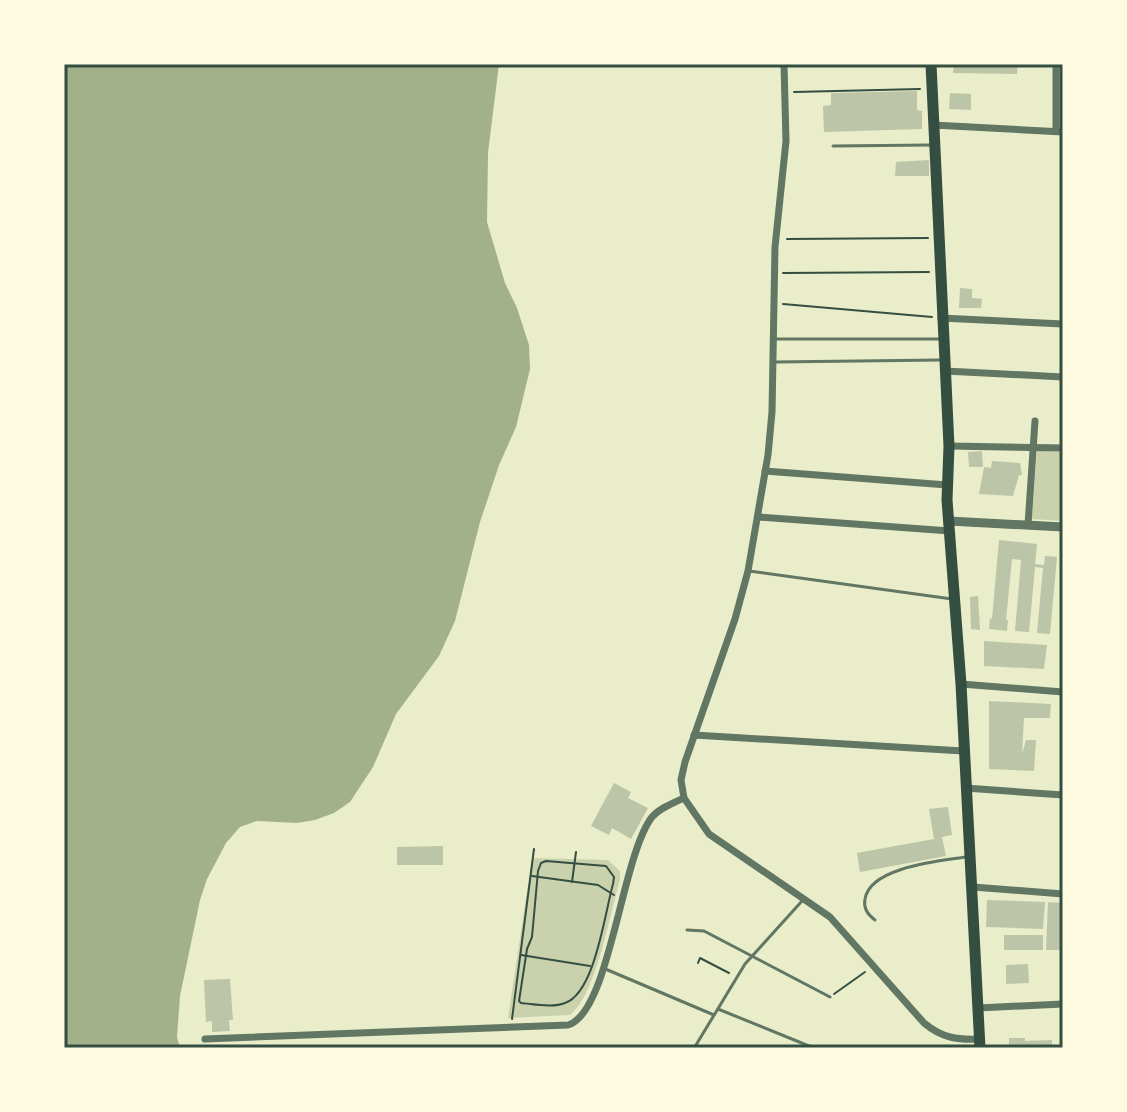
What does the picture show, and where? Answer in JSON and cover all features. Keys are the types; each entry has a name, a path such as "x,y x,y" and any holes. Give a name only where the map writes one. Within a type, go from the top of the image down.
{"main road":[{"path":"931,64 949,446 947,485 980,1044"}],"street":[{"path":"784,64 786,141 774,273 772,412 759,517 735,619 682,771 684,798 709,834 830,917 912,1012 934,1032 980,1044"},
{"path":"932,125 1060,132 1056,64"},
{"path":"941,318 1063,324"},
{"path":"944,365 1063,377"},
{"path":"1028,525 1035,421"},
{"path":"949,446 1063,448"},
{"path":"765,471 947,485"},
{"path":"759,517 950,526 1063,527"},
{"path":"961,684 1063,692"},
{"path":"694,735 963,751"},
{"path":"965,788 1063,795"},
{"path":"205,1039 568,1025 584,1015 603,968 636,849 648,824 661,809 684,798"},
{"path":"973,887 1063,894"},
{"path":"978,1008 1063,1004"}],"lane":[{"path":"833,146 933,145"},
{"path":"773,339 943,339"},
{"path":"773,362 944,365"},
{"path":"748,571 955,600"},
{"path":"875,920 867,914 864,901 869,885 883,876 924,864 970,856"},
{"path":"696,1045 751,957 805,898"},
{"path":"687,930 704,931 830,997"},
{"path":"603,968 714,1015"},
{"path":"718,1009 814,1048"}],"path":[{"path":"785,92 932,89"},
{"path":"776,239 938,238"},
{"path":"774,273 939,272"},
{"path":"774,303 941,318"},
{"path":"510,1027 534,849"},
{"path":"572,882 576,852"},
{"path":"541,863 574,863 606,866 614,877 592,967 586,982 569,1002 563,1005 521,1003 541,863"},
{"path":"531,876 602,886 621,901"},
{"path":"520,955 592,967"},
{"path":"698,963 700,958 737,977"},
{"path":"830,997 873,966"}],"shaded area":[{"path":"64,64 499,64 488,153 487,222 505,283 529,345 530,369 516,427 499,465 480,522 455,621 439,656 396,714 373,767 350,802 334,813 315,820 297,823 257,821 240,827 226,843 200,900 180,996 177,1037 180,1048 64,1048"},
{"path":"1037,450 1063,452 1063,521 1032,519"},
{"path":"532,858 608,860 620,871 620,880 595,972 579,1005 570,1015 508,1018"},
{"path":"572,1046 707,1048 562,1048"}],"building":[{"path":"954,64 1018,64 1017,74 953,73"},
{"path":"917,91 917,110 922,111 922,129 824,132 823,106 831,105 831,93"},
{"path":"950,93 971,94 971,110 949,109"},
{"path":"929,160 929,176 895,176 896,162"},
{"path":"960,288 972,289 972,298 982,299 981,308 959,308"},
{"path":"982,451 983,467 969,467 968,452"},
{"path":"992,461 1020,463 1022,475 1019,475 1013,496 979,494 984,467 991,468"},
{"path":"999,540 1037,544 1035,564 1044,565 1045,556 1057,557 1050,634 1037,633 1043,568 1035,567 1029,632 1015,631 1021,560 1012,559 1007,631 989,629"},
{"path":"978,596 980,630 971,629 970,597"},
{"path":"984,641 1047,645 1044,669 984,666"},
{"path":"989,701 1051,704 1050,718 1024,718 1022,754 1026,740 1036,740 1034,771 989,769"},
{"path":"614,783 631,792 628,798 648,808 631,839 612,828 609,835 591,826"},
{"path":"948,807 952,835 942,837 946,856 860,872 857,853 934,839 929,809"},
{"path":"443,846 443,865 397,865 397,847"},
{"path":"987,900 1045,902 1043,929 986,927"},
{"path":"1048,902 1063,903 1063,950 1046,950"},
{"path":"1004,935 1043,935 1043,950 1004,950"},
{"path":"1028,964 1029,983 1006,984 1006,965"},
{"path":"230,979 233,1020 229,1020 230,1031 212,1032 212,1021 206,1022 204,980"},
{"path":"1009,1038 1052,1040 1052,1048 1009,1048"}]}
